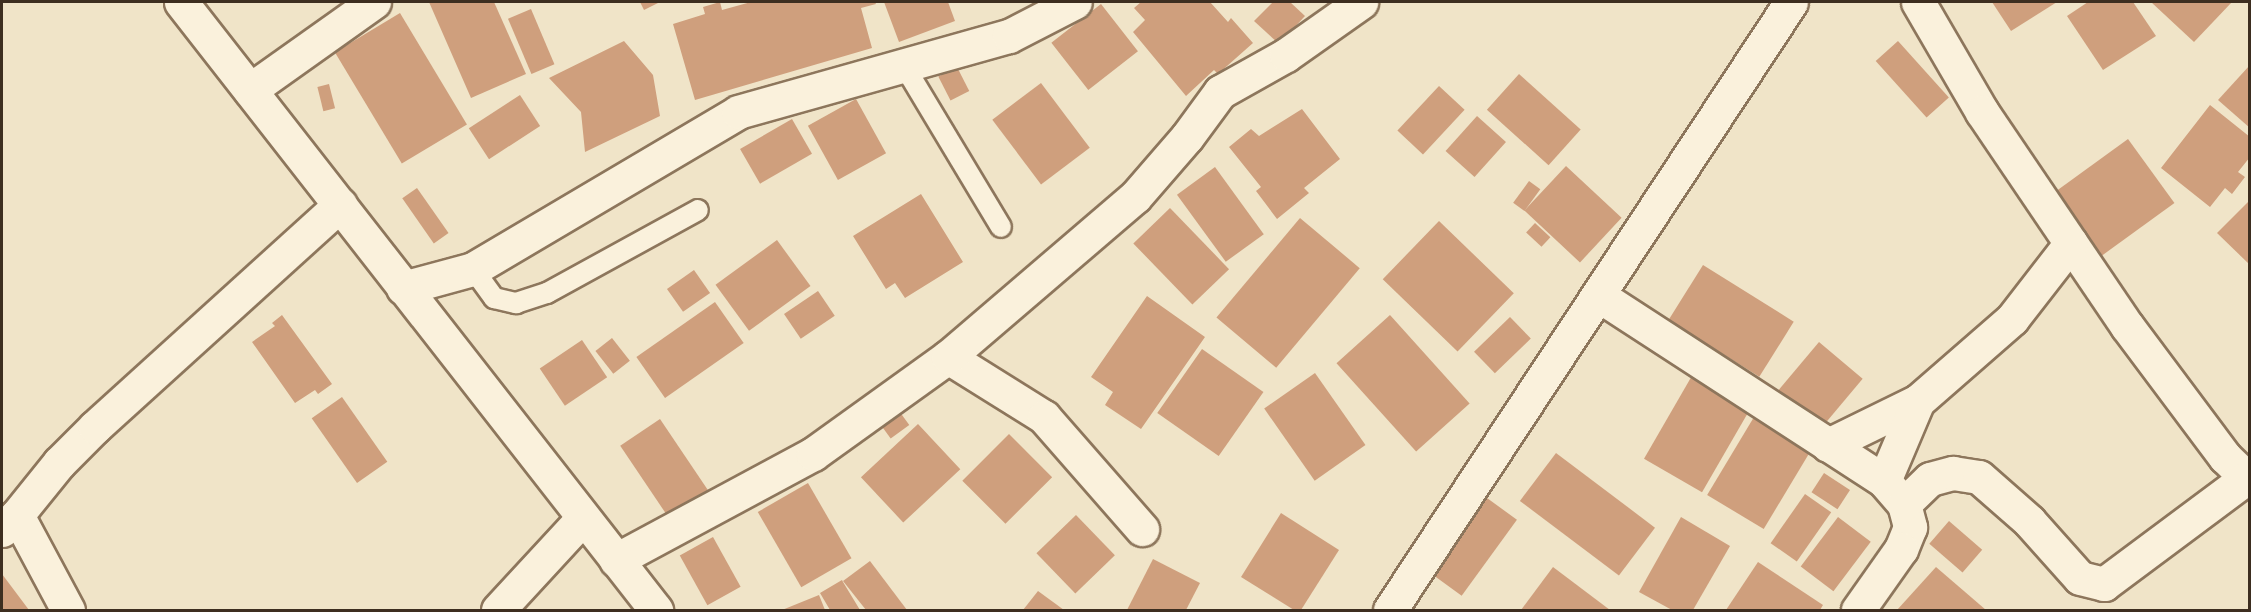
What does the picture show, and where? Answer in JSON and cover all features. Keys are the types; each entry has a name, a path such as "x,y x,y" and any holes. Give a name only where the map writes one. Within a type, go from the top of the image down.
{"street":[{"path":"181,2 402,288 656,610"},
{"path":"250,90 374,2"},
{"path":"402,288 473,270 738,112 1009,36 1075,2"},
{"path":"616,560 813,454 948,357 1135,197 1187,137 1220,92 1286,55 1361,2"},
{"path":"1390,610 1791,2"},
{"path":"1894,492 1953,473 1978,477 2029,520 2080,578 2104,584 2248,480 2225,457 2127,326 1982,112 1918,2"},
{"path":"68,610 9,522 59,463 95,427 340,205"},
{"path":"1828,445 1918,401 2012,319 2071,243"},
{"path":"1598,295 1828,445 1894,492 1910,527 1901,549 1858,610"},
{"path":"948,357 1044,417 1142,529"},
{"path":"1894,492 1918,401"},
{"path":"498,610 583,518"}],"lane":[{"path":"903,64 1001,227"},
{"path":"473,270 494,298 516,303 548,293 699,210"}],"building":[{"path":"429,2 494,2 526,74 471,98"},
{"path":"640,2 660,2 644,10"},
{"path":"720,2 722,10 751,2 875,2 876,4 861,8 872,48 695,100 673,24 705,14 703,7"},
{"path":"884,2 948,2 955,21 899,42"},
{"path":"1141,2 1210,2 1228,22 1231,18 1253,43 1218,74 1214,70 1186,96 1133,32 1145,20 1134,8"},
{"path":"1273,2 1290,2 1305,16 1279,44 1254,21"},
{"path":"1992,2 2057,2 2011,31"},
{"path":"2088,2 2133,2 2156,36 2103,70 2067,16"},
{"path":"2151,2 2232,2 2194,42"},
{"path":"1101,4 1138,51 1088,90 1051,43"},
{"path":"531,9 554,64 531,74 508,19"},
{"path":"400,13 467,124 402,164 335,52"},
{"path":"624,41 653,75 660,116 585,152 581,112 549,78"},
{"path":"1898,41 1949,97 1927,118 1876,61"},
{"path":"2250,65 2250,128 2218,100"},
{"path":"957,67 969,91 951,101 938,77"},
{"path":"1519,74 1581,130 1549,165 1487,110"},
{"path":"1041,83 1090,148 1041,184 992,120"},
{"path":"329,84 335,108 323,111 317,87"},
{"path":"1439,86 1465,110 1423,154 1397,131"},
{"path":"520,95 540,126 489,159 469,128"},
{"path":"856,99 886,153 838,180 808,126"},
{"path":"2210,105 2250,137 2250,157 2238,172 2245,177 2232,194 2225,188 2210,207 2161,168"},
{"path":"1302,109 1340,159 1304,188 1309,193 1277,219 1256,191 1261,187 1229,147 1251,129 1259,136"},
{"path":"1477,116 1506,142 1475,177 1446,151"},
{"path":"792,119 812,154 760,184 740,149"},
{"path":"2128,139 2174,203 2100,257 2054,193"},
{"path":"1566,166 1622,218 1580,262 1524,211"},
{"path":"1215,167 1264,234 1226,262 1177,195"},
{"path":"1529,181 1540,189 1524,211 1513,203"},
{"path":"417,188 449,233 434,243 402,198"},
{"path":"921,194 963,262 905,298 895,283 886,289 853,236"},
{"path":"2250,200 2250,265 2217,233"},
{"path":"1170,208 1229,269 1192,305 1133,243"},
{"path":"1300,218 1360,268 1276,368 1216,318"},
{"path":"1439,221 1514,293 1458,352 1383,279"},
{"path":"1535,223 1550,237 1541,247 1526,233"},
{"path":"777,240 811,286 749,331 716,285"},
{"path":"1703,265 1794,322 1759,377 1669,320"},
{"path":"694,270 710,293 683,312 667,289"},
{"path":"818,291 835,316 801,339 784,314"},
{"path":"1147,296 1205,337 1141,429 1105,405 1113,392 1091,377"},
{"path":"715,302 744,343 665,398 636,357"},
{"path":"282,315 332,384 318,394 315,390 295,403 252,342 275,326 272,323"},
{"path":"1390,315 1470,403 1416,452 1336,363"},
{"path":"1510,317 1531,339 1495,373 1474,352"},
{"path":"612,338 630,361 613,374 595,351"},
{"path":"582,340 607,377 565,406 540,369"},
{"path":"1819,342 1863,379 1821,428 1777,392"},
{"path":"1202,349 1263,392 1219,456 1157,413"},
{"path":"1315,373 1365,445 1315,481 1264,409"},
{"path":"1693,374 1751,408 1702,492 1644,459"},
{"path":"342,397 387,462 357,483 312,418"},
{"path":"894,404 909,425 891,439 875,418"},
{"path":"1754,417 1811,451 1764,529 1707,495"},
{"path":"660,419 709,492 669,519 620,446"},
{"path":"918,424 960,469 903,523 861,477"},
{"path":"1009,434 1052,477 1005,524 962,481"},
{"path":"1556,453 1655,528 1619,576 1520,501"},
{"path":"1824,473 1850,490 1837,509 1811,492"},
{"path":"808,483 852,558 801,587 758,512"},
{"path":"1805,494 1831,512 1797,562 1771,543"},
{"path":"1487,498 1517,520 1462,596 1432,574"},
{"path":"1281,513 1339,550 1301,610 1294,610 1241,577"},
{"path":"1076,515 1115,555 1075,593 1036,553"},
{"path":"1681,517 1730,546 1693,610 1672,610 1639,592"},
{"path":"1838,517 1871,542 1833,591 1801,567"},
{"path":"1949,521 1982,550 1963,573 1929,544"},
{"path":"713,537 741,587 707,605 680,555"},
{"path":"1153,559 1200,583 1186,610 1127,610"},
{"path":"870,561 907,610 866,610 843,581"},
{"path":"1758,562 1823,605 1820,610 1726,610"},
{"path":"1553,567 1610,610 1521,610"},
{"path":"1936,567 1986,610 1897,610"},
{"path":"2,574 29,610 2,610"},
{"path":"842,580 860,610 830,610 820,593"},
{"path":"1038,591 1064,610 1023,610"},
{"path":"819,595 825,610 782,610"}]}
